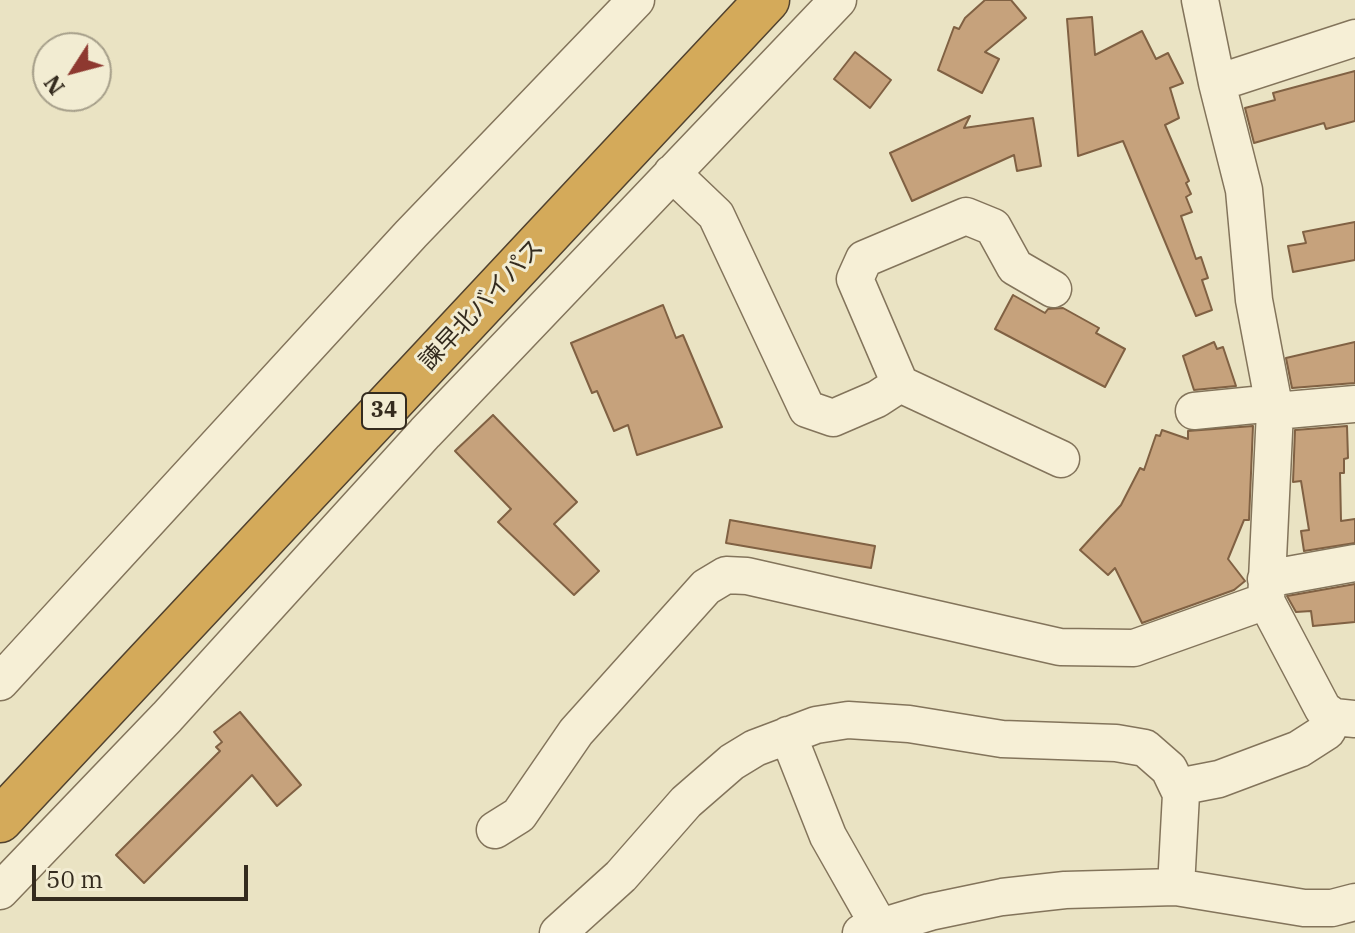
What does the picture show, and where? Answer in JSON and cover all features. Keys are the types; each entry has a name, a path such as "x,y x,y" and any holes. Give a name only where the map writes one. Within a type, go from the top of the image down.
{"highway":[{"name":"諫早北バイパス","path":"0,820 767,0"}],"street":[{"path":"0,682 411,234 636,0"},
{"path":"0,891 167,717 425,433 838,0"},
{"path":"1200,0 1244,190 1254,300 1274,407 1266,590 1323,709 1345,718"},
{"path":"1217,83 1355,38"},
{"path":"672,173 716,215 807,409 833,418 877,399 900,384"},
{"path":"1053,289 1015,267 993,227 966,216 864,259 855,279 900,384 1061,459"},
{"path":"1194,411 1355,404"},
{"path":"495,830 519,815 576,732 706,587 726,575 763,579 1060,647 1134,648 1266,590 1355,563"},
{"path":"1178,787 1219,779 1299,749 1345,718"},
{"path":"558,933 621,876 709,779 755,748 816,725 880,721 1002,739 1132,745 1158,758 1178,787 1176,887"},
{"path":"788,735 828,836 875,931 1002,897 1065,890 1176,887 1304,908 1332,908 1355,902"}],"building":[{"path":"985,0 1011,0 1026,18 985,52 999,59 982,93 938,70 954,27 959,29 965,18"},
{"path":"1092,17 1095,55 1142,31 1156,59 1168,53 1183,83 1170,88 1179,118 1165,125 1189,181 1186,183 1191,194 1186,197 1192,212 1181,216 1196,259 1201,257 1208,278 1202,280 1212,310 1196,316 1123,141 1078,156 1067,19"},
{"path":"855,52 891,80 870,108 834,79"},
{"path":"1355,71 1355,121 1326,129 1324,123 1254,143 1245,108 1275,100 1273,93"},
{"path":"970,116 964,128 1033,118 1041,166 1017,171 1014,155 912,201 890,153"},
{"path":"1355,222 1355,260 1293,272 1288,246 1306,243 1303,232"},
{"path":"1013,295 1045,313 1048,309 1063,308 1099,328 1096,333 1125,349 1105,387 995,329"},
{"path":"663,305 676,338 683,335 722,427 637,455 628,425 614,431 597,391 592,393 571,343"},
{"path":"1214,342 1217,349 1223,347 1236,386 1194,390 1183,356"},
{"path":"1355,342 1355,383 1292,388 1286,358"},
{"path":"493,415 577,502 554,524 599,571 574,595 498,522 511,509 455,451"},
{"path":"1253,426 1249,520 1244,520 1228,559 1245,581 1234,590 1142,623 1115,568 1108,575 1080,550 1121,505 1140,468 1144,470 1156,435 1160,436 1162,430 1188,439 1188,431"},
{"path":"1347,426 1348,458 1344,459 1344,473 1340,473 1341,521 1355,519 1355,543 1304,551 1301,531 1309,530 1301,481 1293,482 1295,430"},
{"path":"730,520 875,546 871,568 726,543"},
{"path":"1355,584 1355,622 1313,626 1311,611 1296,612 1287,596"},
{"path":"240,712 301,785 277,806 252,775 144,883 116,855 220,751 216,747 222,742 214,732"}]}
